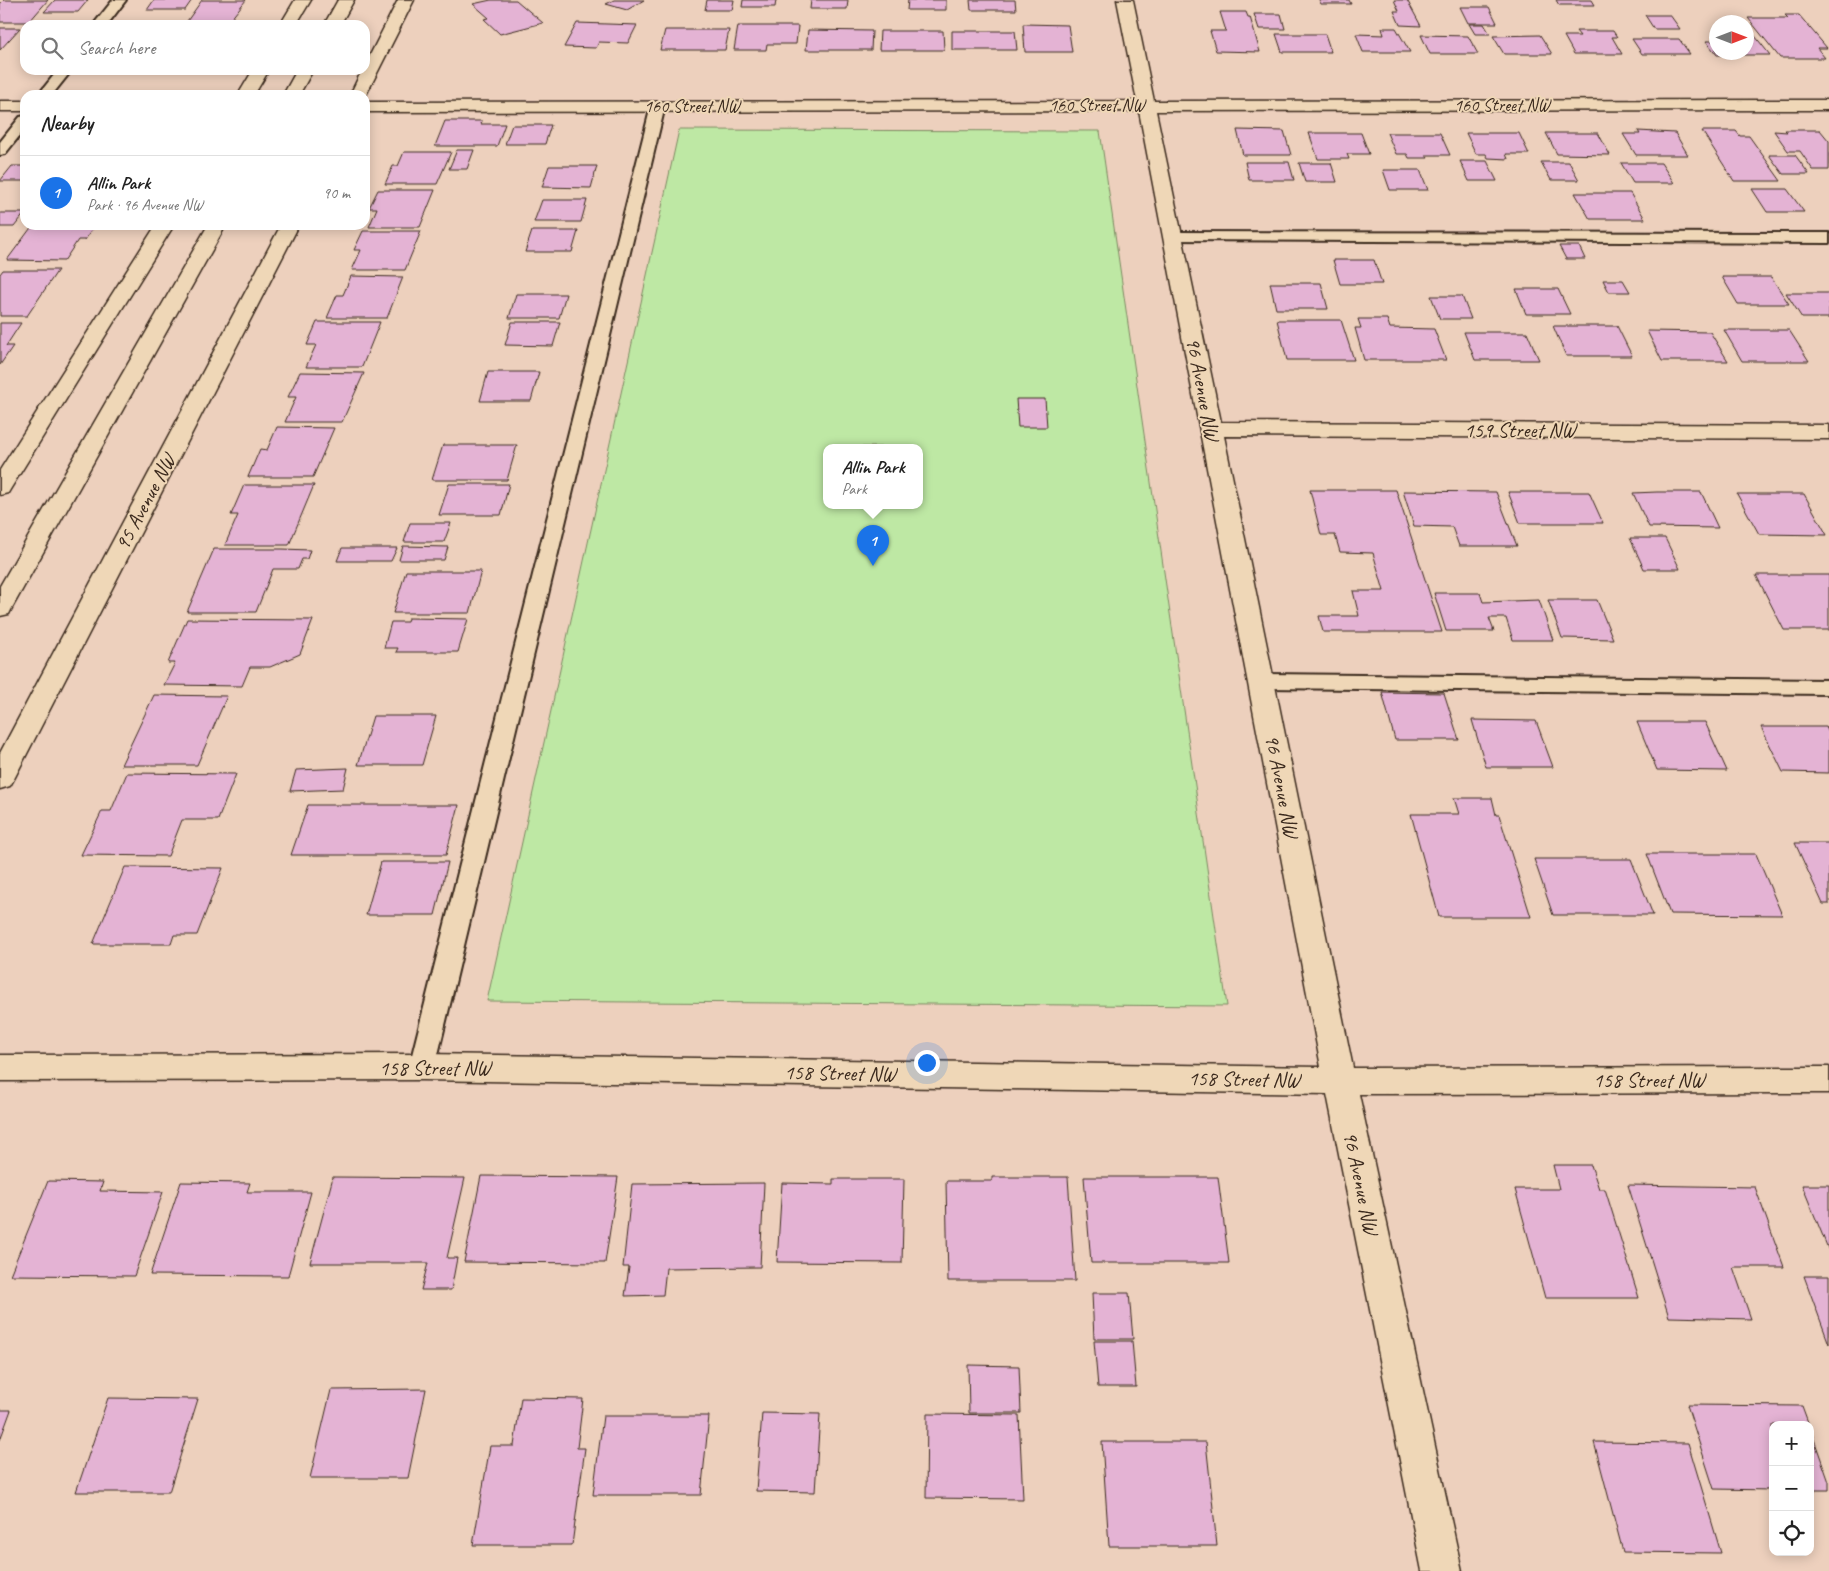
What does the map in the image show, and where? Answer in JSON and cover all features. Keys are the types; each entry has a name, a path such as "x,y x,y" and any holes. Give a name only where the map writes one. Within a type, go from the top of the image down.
{"street":[{"path":"291,20 303,0"},
{"path":"335,20 346,0"},
{"path":"370,71 406,0"},
{"name":"96 Avenue NW","path":"1126,0 1340,1080 1442,1571"},
{"path":"249,90 258,75"},
{"path":"294,90 302,75"},
{"path":"361,90 368,75"},
{"name":"160 Street NW","path":"370,107 1829,105"},
{"path":"0,106 20,106"},
{"path":"0,488 162,230"},
{"path":"0,608 214,230"},
{"name":"95 Avenue NW","path":"0,779 287,230"},
{"name":"159 Street NW","path":"1211,429 1829,432"},
{"name":"158 Street NW","path":"0,1068 422,1067 1340,1080 1829,1080"}],"lane":[{"path":"104,20 120,0"},
{"path":"49,90 60,75"},
{"path":"422,1067 658,106"},
{"path":"0,151 20,126"},
{"path":"1172,237 1829,238"},
{"path":"1262,681 1829,687"}],"green space":[{"path":"679,130 1100,131 1227,1006 487,1001"}],"building":[{"path":"4,0 48,0 31,20 20,20 20,22 0,22 0,4"},
{"path":"55,0 88,0 78,12 44,12"},
{"path":"154,0 192,0 185,10 147,10"},
{"path":"202,0 246,0 230,20 188,20"},
{"path":"491,0 516,0 543,23 500,34 484,19 489,18 473,4"},
{"path":"614,0 644,0 627,10 606,4"},
{"path":"707,0 734,0 732,10 705,10"},
{"path":"743,0 776,0 775,7 742,7"},
{"path":"811,0 848,0 847,9 810,9"},
{"path":"908,0 946,0 946,10 907,10"},
{"path":"970,0 1015,0 1016,10 971,10"},
{"path":"1319,0 1349,0 1351,4 1321,4"},
{"path":"1394,0 1407,0 1421,26 1400,25 1394,11 1399,11"},
{"path":"1556,0 1592,0 1595,5 1559,5"},
{"path":"1460,7 1489,7 1497,23 1468,23"},
{"path":"1220,12 1246,12 1248,17 1250,17 1260,52 1216,51 1210,31 1226,31"},
{"path":"1254,14 1281,14 1285,29 1259,29"},
{"path":"1645,15 1670,15 1680,29 1654,29"},
{"path":"1785,15 1799,15 1827,48 1817,48 1825,58 1780,58 1754,26 1754,18 1788,18"},
{"path":"577,23 637,25 628,43 599,42 596,48 564,47"},
{"path":"1023,24 1068,25 1072,52 1025,52"},
{"path":"1469,24 1484,24 1490,34 1475,34"},
{"path":"738,26 798,26 796,44 767,44 766,50 734,50"},
{"path":"0,28 20,28 0,50"},
{"path":"1382,28 1396,28 1410,52 1363,52 1356,34 1384,35"},
{"path":"665,30 729,30 725,50 660,50"},
{"path":"808,30 872,31 871,50 806,50"},
{"path":"880,31 943,31 944,50 879,50"},
{"path":"952,31 1015,31 1017,50 952,50"},
{"path":"1576,31 1613,31 1617,37 1612,37 1622,54 1574,54 1564,36 1580,36"},
{"path":"1276,34 1325,34 1331,52 1282,52"},
{"path":"1421,35 1468,36 1478,54 1430,54"},
{"path":"1540,35 1552,54 1504,54 1493,36"},
{"path":"1754,36 1755,36 1770,55 1754,55"},
{"path":"1632,39 1679,39 1690,54 1642,54"},
{"path":"445,121 482,121 481,124 505,124 497,146 435,146"},
{"path":"512,125 551,125 545,144 505,144"},
{"path":"1237,130 1284,131 1291,155 1243,155"},
{"path":"1785,130 1820,130 1829,141 1829,170 1813,170 1800,151 1788,151 1774,131 1787,132"},
{"path":"1638,131 1675,133 1688,155 1636,155 1623,134 1640,134"},
{"path":"1702,131 1736,131 1740,136 1749,136 1781,181 1734,181"},
{"path":"1309,133 1361,133 1369,154 1347,154 1349,159 1318,159"},
{"path":"1387,133 1440,133 1450,155 1426,155 1428,158 1409,158 1407,154 1396,154"},
{"path":"1466,133 1519,133 1529,154 1506,154 1508,159 1488,158 1486,154 1476,154"},
{"path":"1546,133 1598,133 1610,155 1557,154"},
{"path":"457,150 474,150 467,169 449,169"},
{"path":"404,152 451,152 437,184 385,184 393,166 398,166"},
{"path":"1769,155 1795,155 1809,174 1783,174"},
{"path":"1460,161 1487,161 1497,181 1469,181"},
{"path":"1245,162 1289,162 1294,180 1249,180"},
{"path":"1541,162 1569,162 1579,180 1551,180"},
{"path":"1299,163 1331,163 1337,182 1305,182"},
{"path":"1621,163 1661,163 1674,183 1633,183"},
{"path":"12,166 20,166 20,181 0,181"},
{"path":"549,166 597,166 591,188 542,187"},
{"path":"1383,170 1420,170 1428,190 1390,190"},
{"path":"1752,189 1787,189 1804,212 1767,212"},
{"path":"378,190 435,190 420,227 370,227 377,208 370,208"},
{"path":"1575,193 1630,193 1645,219 1590,219"},
{"path":"542,200 587,200 581,222 534,222"},
{"path":"0,213 20,213 20,219 14,227 0,227"},
{"path":"29,230 92,230 85,240 78,240 64,261 7,260"},
{"path":"363,231 421,231 405,270 352,270 361,250 354,250"},
{"path":"532,231 578,231 572,252 525,252"},
{"path":"1559,246 1579,246 1585,259 1566,259"},
{"path":"1333,260 1374,260 1382,284 1340,284"},
{"path":"3,270 58,270 27,316 0,316 0,274"},
{"path":"351,276 403,277 387,318 327,318 337,295 343,295"},
{"path":"1722,277 1771,277 1789,304 1738,304"},
{"path":"1603,280 1623,280 1630,292 1609,292"},
{"path":"1270,283 1321,283 1328,309 1276,309"},
{"path":"1516,289 1558,289 1570,314 1526,314"},
{"path":"1786,293 1829,293 1829,318 1802,318"},
{"path":"516,294 566,294 559,318 509,318"},
{"path":"1431,296 1462,296 1471,319 1440,319"},
{"path":"1358,319 1387,319 1390,328 1434,329 1446,360 1364,360 1355,328 1361,328"},
{"path":"1277,320 1341,320 1354,360 1287,360"},
{"path":"317,322 380,322 362,367 306,367 316,345 307,345"},
{"path":"512,322 560,322 553,346 505,345"},
{"path":"0,323 21,323 6,346 13,346 0,365"},
{"path":"1553,326 1617,326 1632,356 1566,356"},
{"path":"1724,330 1789,330 1809,361 1742,361"},
{"path":"1647,331 1710,332 1728,361 1662,361"},
{"path":"1464,332 1527,332 1539,360 1475,360"},
{"path":"300,372 364,373 342,422 285,422 296,397 288,397"},
{"path":"488,372 539,372 531,401 480,401"},
{"path":"1016,399 1045,399 1047,427 1018,427"},
{"path":"277,427 334,428 313,477 248,477 260,449 267,450"},
{"path":"443,445 517,445 507,480 432,480"},
{"path":"449,484 509,484 501,515 439,515"},
{"path":"244,485 314,485 289,545 225,545 238,515 231,515"},
{"path":"1310,490 1396,490 1442,632 1323,632 1319,616 1359,616 1353,591 1384,591 1373,553 1340,552 1335,535 1321,535"},
{"path":"1403,491 1496,492 1517,546 1459,546 1452,527 1414,526"},
{"path":"1508,492 1589,492 1603,523 1520,523"},
{"path":"1701,492 1718,528 1649,527 1633,493"},
{"path":"1737,494 1804,494 1827,535 1759,534"},
{"path":"410,523 451,523 444,542 404,542"},
{"path":"1630,538 1665,538 1680,569 1644,569"},
{"path":"403,546 448,547 444,560 399,560"},
{"path":"342,548 397,548 391,561 337,561"},
{"path":"214,549 310,550 307,559 302,559 298,569 273,569 256,612 187,612"},
{"path":"406,571 481,571 470,613 393,613"},
{"path":"1756,575 1829,575 1829,630 1784,630"},
{"path":"1434,593 1480,593 1483,602 1539,600 1553,640 1513,640 1506,618 1489,618 1494,631 1446,631"},
{"path":"1548,600 1597,600 1613,639 1562,638"},
{"path":"408,618 468,619 458,652 396,652 398,648 384,648 391,622 407,622"},
{"path":"187,619 313,620 300,654 270,667 250,667 242,686 164,685 175,663 168,663"},
{"path":"1382,692 1444,693 1459,740 1395,740"},
{"path":"154,695 227,696 197,765 121,765"},
{"path":"373,716 436,716 422,765 358,765"},
{"path":"1472,720 1536,721 1553,767 1486,767"},
{"path":"1637,722 1705,722 1727,771 1657,770"},
{"path":"1761,727 1826,727 1829,733 1829,773 1783,772"},
{"path":"348,768 343,789 290,791 296,770"},
{"path":"127,773 236,774 218,820 182,820 168,856 81,855 102,811 111,811"},
{"path":"1454,798 1492,798 1531,917 1439,917 1411,814 1459,814"},
{"path":"308,805 459,805 446,855 291,855"},
{"path":"1795,843 1829,843 1829,904 1823,904"},
{"path":"1647,854 1756,854 1782,915 1670,914"},
{"path":"1534,859 1631,859 1653,915 1553,915"},
{"path":"381,862 448,862 435,915 366,915"},
{"path":"125,867 223,868 197,935 174,935 171,944 93,944"},
{"path":"1553,1165 1591,1165 1599,1189 1605,1189 1639,1298 1545,1298 1515,1189 1559,1189"},
{"path":"481,1176 618,1177 605,1263 464,1262"},
{"path":"333,1177 465,1178 447,1258 457,1258 451,1290 421,1290 428,1263 310,1263"},
{"path":"992,1177 1068,1177 1075,1281 948,1281 946,1181 992,1181"},
{"path":"1084,1177 1218,1177 1229,1263 1091,1263"},
{"path":"833,1179 904,1179 902,1263 777,1262 782,1183 833,1184"},
{"path":"48,1181 103,1182 100,1191 163,1192 134,1276 10,1275"},
{"path":"181,1182 250,1183 247,1192 311,1192 288,1276 150,1275"},
{"path":"764,1183 760,1267 666,1268 663,1295 625,1296 629,1267 623,1267 632,1184"},
{"path":"1628,1185 1755,1187 1784,1267 1733,1267 1751,1319 1669,1317"},
{"path":"1802,1185 1829,1185 1829,1251"},
{"path":"1804,1276 1829,1276 1829,1344"},
{"path":"1092,1293 1129,1293 1133,1339 1094,1339"},
{"path":"1094,1341 1132,1341 1136,1387 1098,1387"},
{"path":"968,1365 1019,1366 1021,1413 969,1413"},
{"path":"426,1389 408,1478 310,1478 331,1390"},
{"path":"108,1398 198,1399 169,1492 76,1492"},
{"path":"521,1398 583,1399 577,1448 585,1448 572,1545 473,1545 490,1446 514,1446"},
{"path":"1687,1405 1802,1406 1808,1421 1769,1421 1769,1490 1714,1489"},
{"path":"0,1410 11,1410 0,1440"},
{"path":"762,1413 820,1414 815,1492 756,1491"},
{"path":"927,1414 1019,1415 1023,1499 926,1498"},
{"path":"603,1416 709,1416 701,1495 593,1495"},
{"path":"1814,1439 1829,1482 1829,1490 1814,1490"},
{"path":"1102,1442 1206,1442 1217,1546 1109,1546"},
{"path":"1594,1442 1688,1443 1721,1553 1623,1552"}],"place":[{"name":"Allin Park","path":"873,566"}]}
